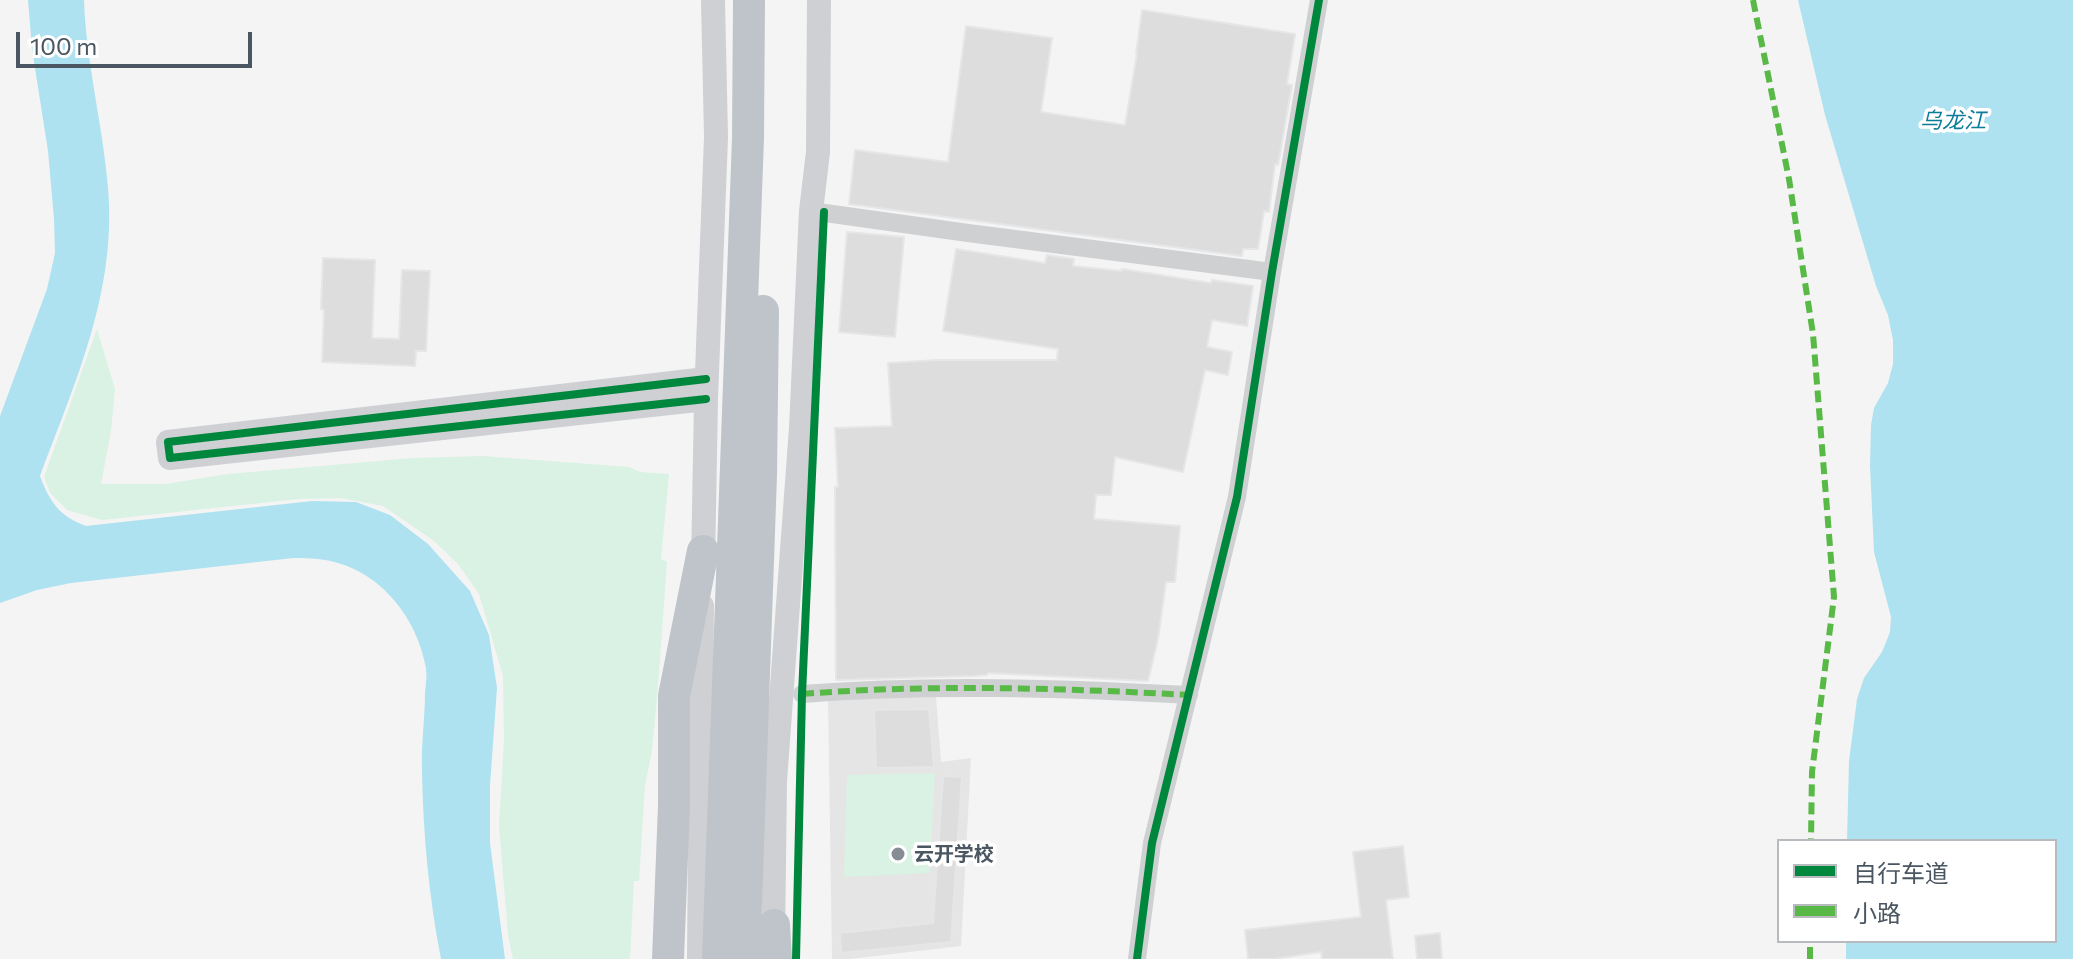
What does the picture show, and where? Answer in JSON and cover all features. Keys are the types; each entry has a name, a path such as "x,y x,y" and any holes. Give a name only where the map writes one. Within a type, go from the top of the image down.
{"highway":[{"path":"718,959 747,178 749,0"},
{"path":"744,959 761,475 769,0"},
{"path":"668,959 674,805 674,696 703,551"},
{"path":"774,925 774,959"}],"main road":[{"path":"699,959 706,389 716,137 713,0"},
{"path":"774,925 775,781 801,428 811,211 818,152 819,0"},
{"path":"706,389 170,458 168,442 706,389"}],"street":[{"path":"1137,959 1152,843 1237,497 1319,0"},
{"path":"811,211 1272,272"},
{"path":"802,694 1060,688 1189,695"}],"shaded area":[{"name":"云开学校","path":"828,696 936,697 941,762 971,758 961,946 832,959"}],"green space":[{"path":"97,329 115,389 101,484 165,484 228,474 413,458 483,456 629,467 640,472 669,474 661,559 667,562 658,685 652,751 645,785 639,881 634,881 630,959 513,959 508,935 499,825 504,740 503,676 479,594 458,564 434,541 383,506 341,498 298,499 102,520 67,510 50,493 44,477"},
{"path":"935,773 930,873 844,877 847,775"}],"water":[{"path":"28,0 84,0 108,188 109,226 100,299 79,371 40,476 48,493 62,513 86,526 312,501 356,502 390,515 428,544 470,591 489,635 497,688 490,785 490,843 505,959 441,959 430,889 424,818 422,761 426,668 413,629 390,595 375,582 339,563 293,558 71,583 37,590 0,603 0,416 47,289 55,253 48,151 32,49"},
{"name":"乌龙江","path":"1798,0 2073,0 2073,959 1846,959 1846,943 2057,943 2057,839 1847,839 1849,761 1857,699 1864,678 1882,652 1890,632 1891,617 1874,552 1870,466 1874,408 1888,383 1893,364 1893,340 1888,315 1876,286 1825,115"}],"building":[{"path":"1142,10 1295,34 1287,84 1292,85 1278,165 1275,164 1269,212 1264,211 1258,249 1243,249 1242,256 849,204 855,150 948,162 966,26 1052,38 1041,112 1125,125"},
{"path":"847,232 904,237 895,337 839,332"},
{"path":"956,249 1045,263 1047,255 1074,259 1073,266 1122,269 1211,283 1212,280 1253,286 1247,326 1212,320 1207,347 1232,352 1228,375 1205,370 1183,472 1115,457 1111,495 1096,495 1094,519 1180,526 1175,582 1166,582 1148,681 988,673 836,680 835,487 838,487 835,428 892,426 888,363 1057,360 1058,349 943,331"},
{"path":"323,258 375,260 372,338 399,339 402,270 430,271 426,351 416,351 415,366 322,362"},
{"path":"929,709 934,767 876,768 874,710"},
{"path":"943,776 962,777 951,942 841,953 840,933 933,923"},
{"path":"1403,846 1409,897 1386,900 1393,959 1322,959 1321,952 1274,959 1248,959 1245,930 1361,917 1353,852"},
{"path":"1440,933 1442,959 1417,959 1415,936"}],"marked path":[{"path":"1753,0 1789,179 1813,334 1834,597 1812,772 1811,839"},
{"path":"802,694 996,688 1189,695"},
{"path":"1810,943 1810,959"}],"cycle path":[{"path":"1137,959 1152,843 1237,497 1319,0"},
{"path":"796,959 802,694 824,212"},
{"path":"706,379 168,442 170,458 706,399"}],"place":[{"name":"云开学校","path":"898,854"}]}
